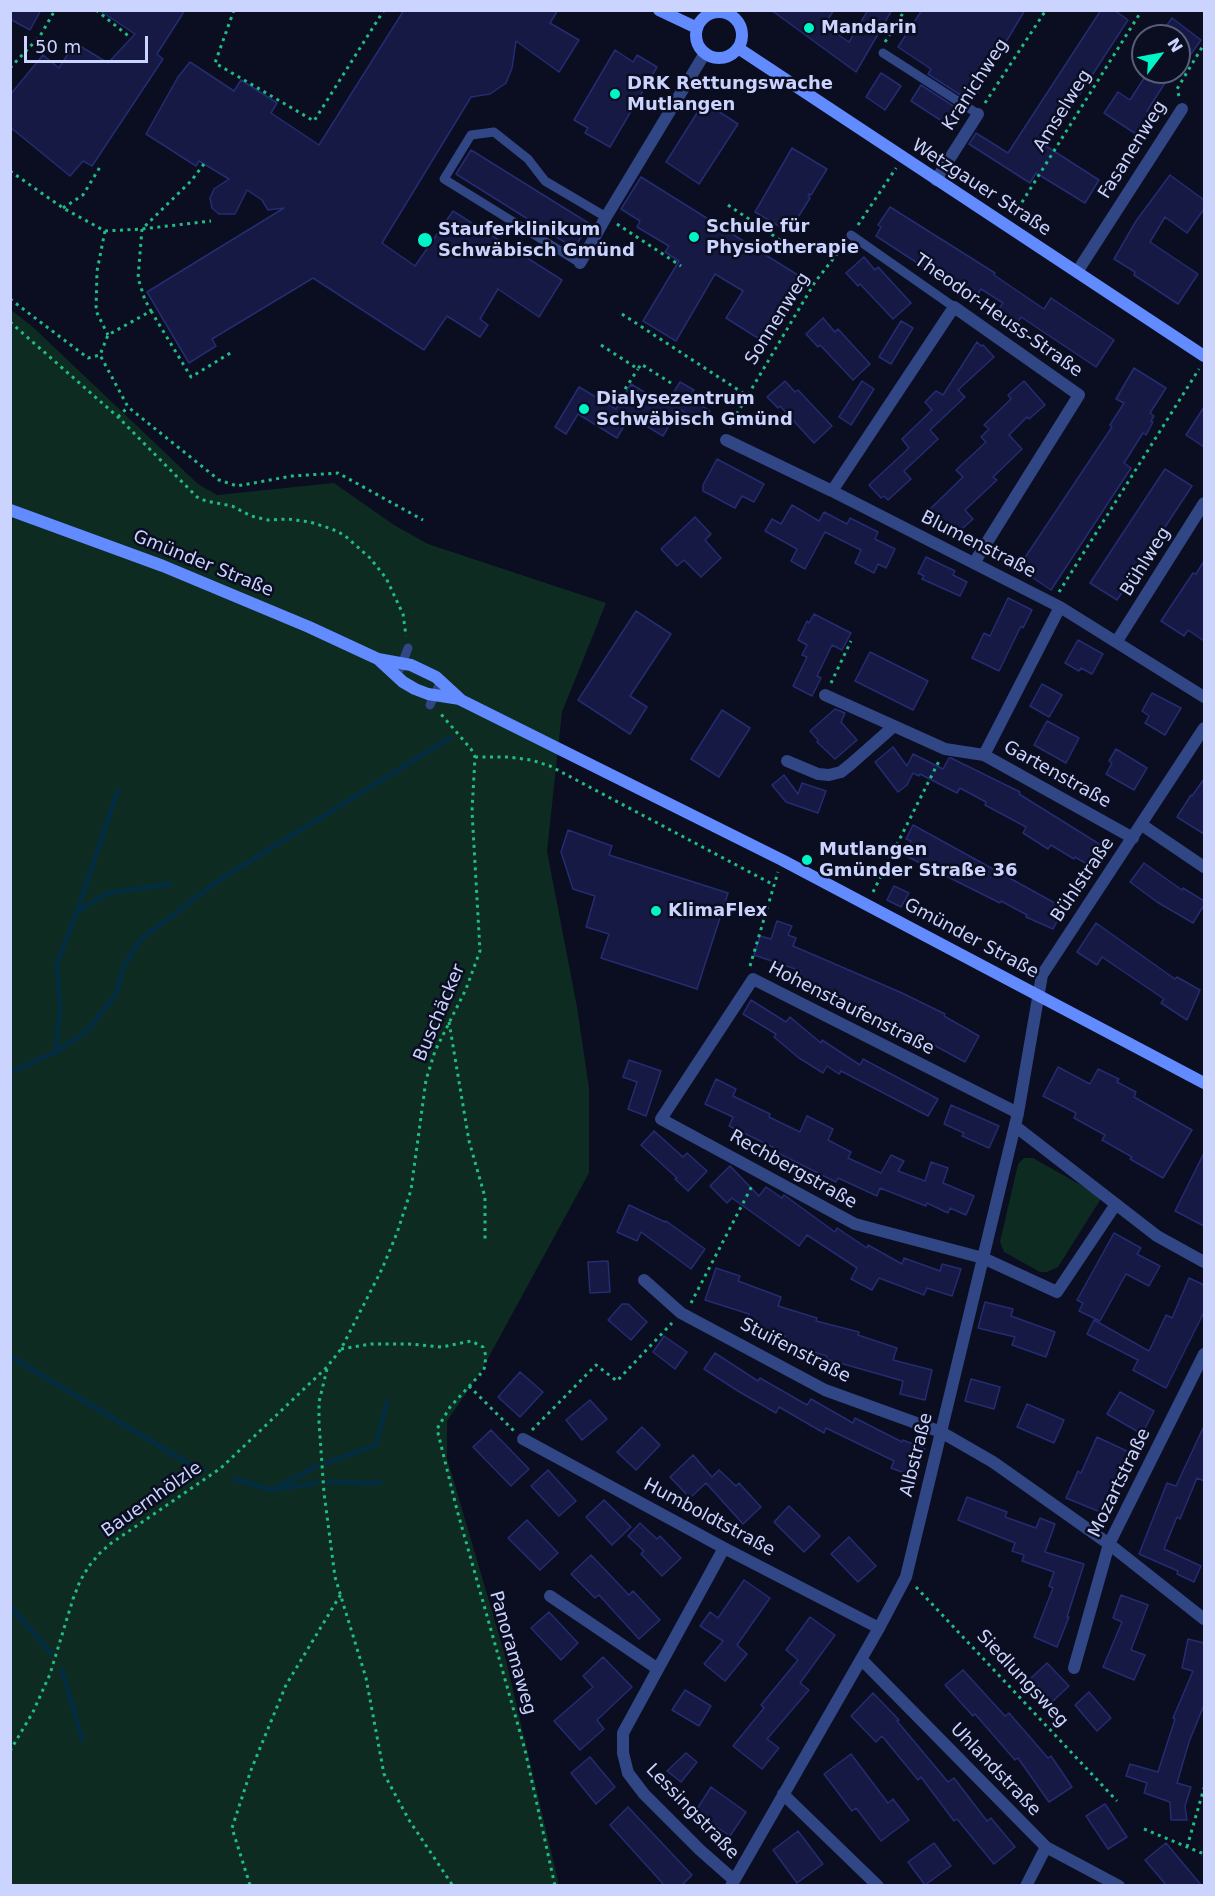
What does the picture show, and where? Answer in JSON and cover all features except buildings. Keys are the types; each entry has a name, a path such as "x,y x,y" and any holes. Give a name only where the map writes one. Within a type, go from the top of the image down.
{"street":[{"path":"659,10 697,28"},
{"path":"712,12 728,12 741,28 741,42 738,48 726,57 719,58 705,53 697,42 697,28 705,16 712,12"},
{"name":"Wetzgauer Straße","path":"738,48 1204,358"},
{"path":"580,263 705,53"},
{"name":"Fasanenweg","path":"1077,272 1182,109"},
{"name":"Kranichweg","path":"936,180 978,114"},
{"path":"832,491 954,307"},
{"name":"Theodor-Heuss-Straße","path":"954,307 1079,395 974,563"},
{"name":"Blumenstraße","path":"726,440 1056,605 1204,697"},
{"name":"Bühlweg","path":"1117,641 1204,503"},
{"name":"Gmünder Straße","path":"10,510 163,566 309,627 378,659 423,670 441,681 461,700 867,904 1204,1083"},
{"name":"Gartenstraße","path":"1056,605 984,755 1133,838"},
{"name":"Gmünder Straße","path":"378,659 397,676 433,700 461,700"},
{"path":"825,695 945,749 984,755"},
{"path":"787,761 818,774 835,774 851,764 894,726"},
{"name":"Bühlstraße","path":"1038,995 1042,975 1204,728"},
{"path":"1142,825 1204,867"},
{"name":"Hohenstaufenstraße","path":"661,1119 753,979 1018,1113"},
{"name":"Albstraße","path":"732,1883 906,1577 1018,1113 1038,995"},
{"name":"Rechbergstraße","path":"661,1119 855,1224 983,1258 1057,1292 1116,1204"},
{"path":"1015,1126 1157,1236 1204,1262"},
{"name":"Stuifenstraße","path":"644,1280 681,1313 825,1390 941,1432 993,1462 1109,1544 1204,1619"},
{"name":"Mozartstraße","path":"1074,1668 1109,1544 1204,1354"},
{"name":"Humboldtstraße","path":"523,1439 724,1548 879,1628"},
{"name":"Lessingstraße","path":"724,1548 623,1733 623,1753 628,1773 645,1794 732,1883"},
{"path":"550,1596 658,1669"},
{"name":"Uhlandstraße","path":"861,1659 1046,1847 1119,1886"},
{"path":"783,1794 878,1886"},
{"path":"1026,1886 1046,1847"}],"lane":[{"path":"883,53 978,114"},
{"path":"580,263 444,179 471,135 494,132 528,159 545,180 606,217"},
{"name":"Theodor-Heuss-Straße","path":"851,235 954,307"},
{"path":"397,676 408,648"},
{"path":"433,700 441,681"}],"path":[{"path":"10,68 40,36 55,10"},
{"path":"96,10 130,38"},
{"path":"234,10 215,63 314,121 384,10"},
{"path":"883,53 883,47 905,10"},
{"name":"Kranichweg","path":"978,114 1046,10"},
{"name":"Amselweg","path":"1007,226 1142,10"},
{"name":"Fasanenweg","path":"1182,109 1177,89 1204,44"},
{"name":"Sonnenweg","path":"726,440 726,431 815,282 851,235 903,158"},
{"path":"204,164 142,230 138,278 145,300 191,377 232,352"},
{"path":"63,208 83,195 100,167"},
{"path":"10,171 63,208 105,231 142,230 211,221"},
{"path":"728,205 786,243"},
{"path":"606,217 681,266"},
{"path":"105,231 97,271 96,311 108,335"},
{"path":"10,299 88,358 100,355"},
{"path":"100,355 108,335 151,311"},
{"path":"622,314 747,395"},
{"path":"10,322 118,417 197,497 232,506 251,516 268,520 288,519 310,522 344,535 370,558 392,588 403,614 408,648"},
{"path":"601,345 638,369"},
{"path":"100,355 128,407 219,480 237,486 292,476 338,473 423,520"},
{"path":"1056,605 1204,358"},
{"path":"625,389 641,364 674,385"},
{"path":"118,417 128,407"},
{"path":"825,695 851,642"},
{"path":"433,700 475,757 508,757 531,760 550,766 774,885"},
{"name":"Buschäcker","path":"364,1306 397,1233 411,1190 426,1080 435,1051 466,989 480,951 472,811 475,757"},
{"path":"867,904 938,762"},
{"path":"753,979 749,970 778,870"},
{"path":"449,1021 469,1141 484,1197 485,1240"},
{"path":"341,1348 371,1344 441,1347 471,1341 483,1347 486,1356 484,1370 469,1386 523,1439 596,1365 617,1381 692,1303 759,1172"},
{"name":"Bauernhölzle","path":"10,1751 33,1712 50,1674 80,1581 99,1554 221,1468 327,1367 341,1348 364,1306"},
{"path":"327,1367 320,1402 319,1422 324,1493 335,1577 366,1678 384,1774 409,1820 453,1886"},
{"name":"Panoramaweg","path":"469,1386 450,1407 437,1429 454,1500 525,1750 555,1886"},
{"name":"Siedlungsweg","path":"906,1577 1117,1801"},
{"path":"250,1886 232,1828 251,1770 285,1685 341,1594"},
{"path":"1187,1847 1204,1788"},
{"path":"1144,1829 1204,1854"}],"green space":[{"path":"10,309 34,328 198,484 217,495 334,483 394,525 428,544 606,603 562,712 547,851 577,1007 589,1088 589,1173 480,1373 447,1421 447,1458 504,1652 559,1885 11,1885"},
{"path":"1024,1158 1033,1158 1102,1197 1058,1267 1047,1272 1040,1272 1004,1252 1000,1242 1018,1164"}],"waterway":[{"path":"10,1072 56,1052 89,1029 116,994 123,968 140,940 219,880 450,738"},
{"path":"56,1052 60,1008 57,964 118,790"},
{"path":"78,911 108,893 170,884"},
{"path":"10,1356 184,1461 204,1470"},
{"path":"326,1463 376,1445 387,1402"},
{"path":"234,1479 272,1490 317,1466"},
{"path":"328,1482 380,1483"},
{"path":"277,1489 317,1483"},
{"path":"10,1606 51,1653"},
{"path":"62,1670 82,1739"}],"place":[{"name":"Mandarin","path":"809,28"},
{"name":"DRK Rettungswache Mutlangen","path":"615,94"},
{"name":"Schule für Physiotherapie","path":"694,237"},
{"name":"Stauferklinikum Schwäbisch Gmünd","path":"425,240"},
{"name":"Dialysezentrum Schwäbisch Gmünd","path":"584,409"},
{"name":"Mutlangen Gmünder Straße 36","path":"807,860"},
{"name":"KlimaFlex","path":"656,911"}]}
